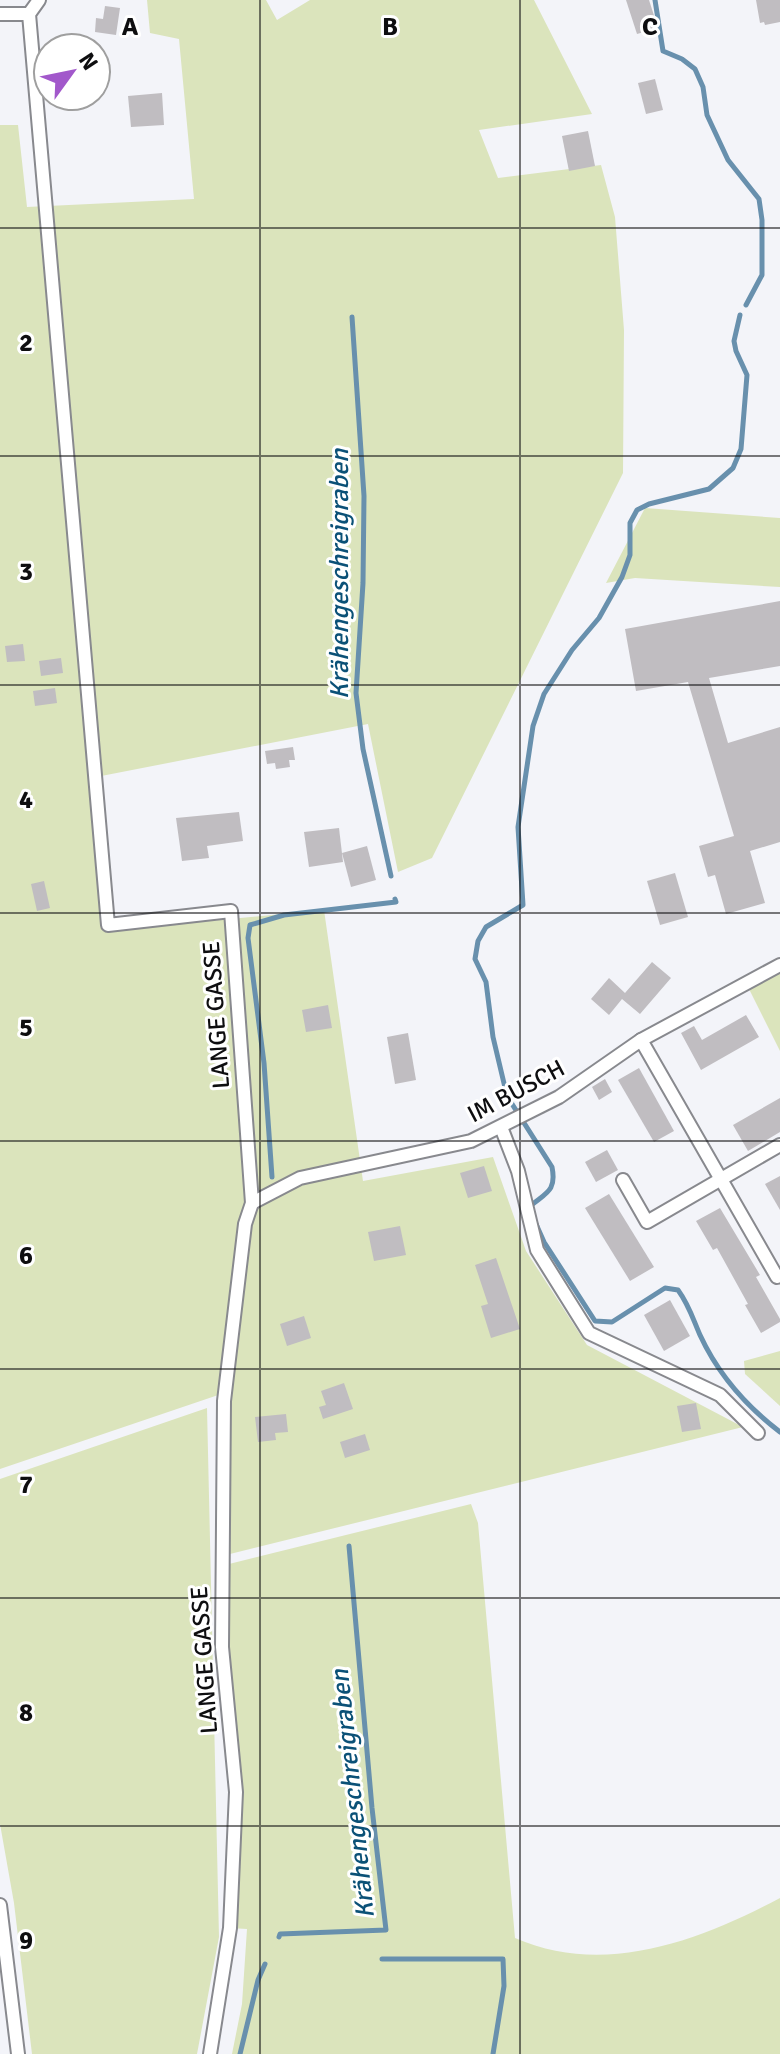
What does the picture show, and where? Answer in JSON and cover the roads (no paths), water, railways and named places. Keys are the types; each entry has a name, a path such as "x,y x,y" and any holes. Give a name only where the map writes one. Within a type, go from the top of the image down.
{"street":[{"path":"0,14 29,14 39,0"},
{"name":"LANGE GASSE","path":"29,14 108,925 231,911 252,1203 245,1224 224,1401 222,1647 236,1792 230,1928 210,2054"},
{"name":"IM BUSCH","path":"252,1203 300,1178 471,1141 559,1097 641,1040 780,965"},
{"path":"641,1040 777,1277 780,1276"},
{"path":"506,1124 537,1250 589,1333 720,1395 758,1433"},
{"path":"623,1180 647,1222 780,1145"},
{"path":"0,1905 18,2054"}],"waterway":[{"path":"655,0 663,51 695,69 703,87 707,115 728,160 759,199 762,275 746,305"},
{"path":"529,1207 551,1187 552,1167 507,1096 493,1037 486,982 475,959 478,941 486,927 523,905 518,827 533,726 544,694 572,650 599,618 622,577 630,555 630,523 637,510 649,504 709,489 733,468 741,449 747,375 734,341 740,315"},
{"name":"Krähengeschreigraben","path":"352,317 364,496 363,583 356,693 363,749 391,876"},
{"name":"Krähengeschreigraben","path":"272,1177 264,1063 248,938 250,925 284,915 396,902 395,899"},
{"path":"536,1224 544,1242 595,1321 612,1322 665,1288 678,1290 724,1376 744,1400 780,1432"},
{"name":"Krähengeschreigraben","path":"279,1937 280,1934 386,1930 349,1546"},
{"path":"382,1959 503,1959 504,1986 493,2054"},
{"name":"Krähengeschreigraben","path":"240,2054 258,1980 265,1964"}]}
